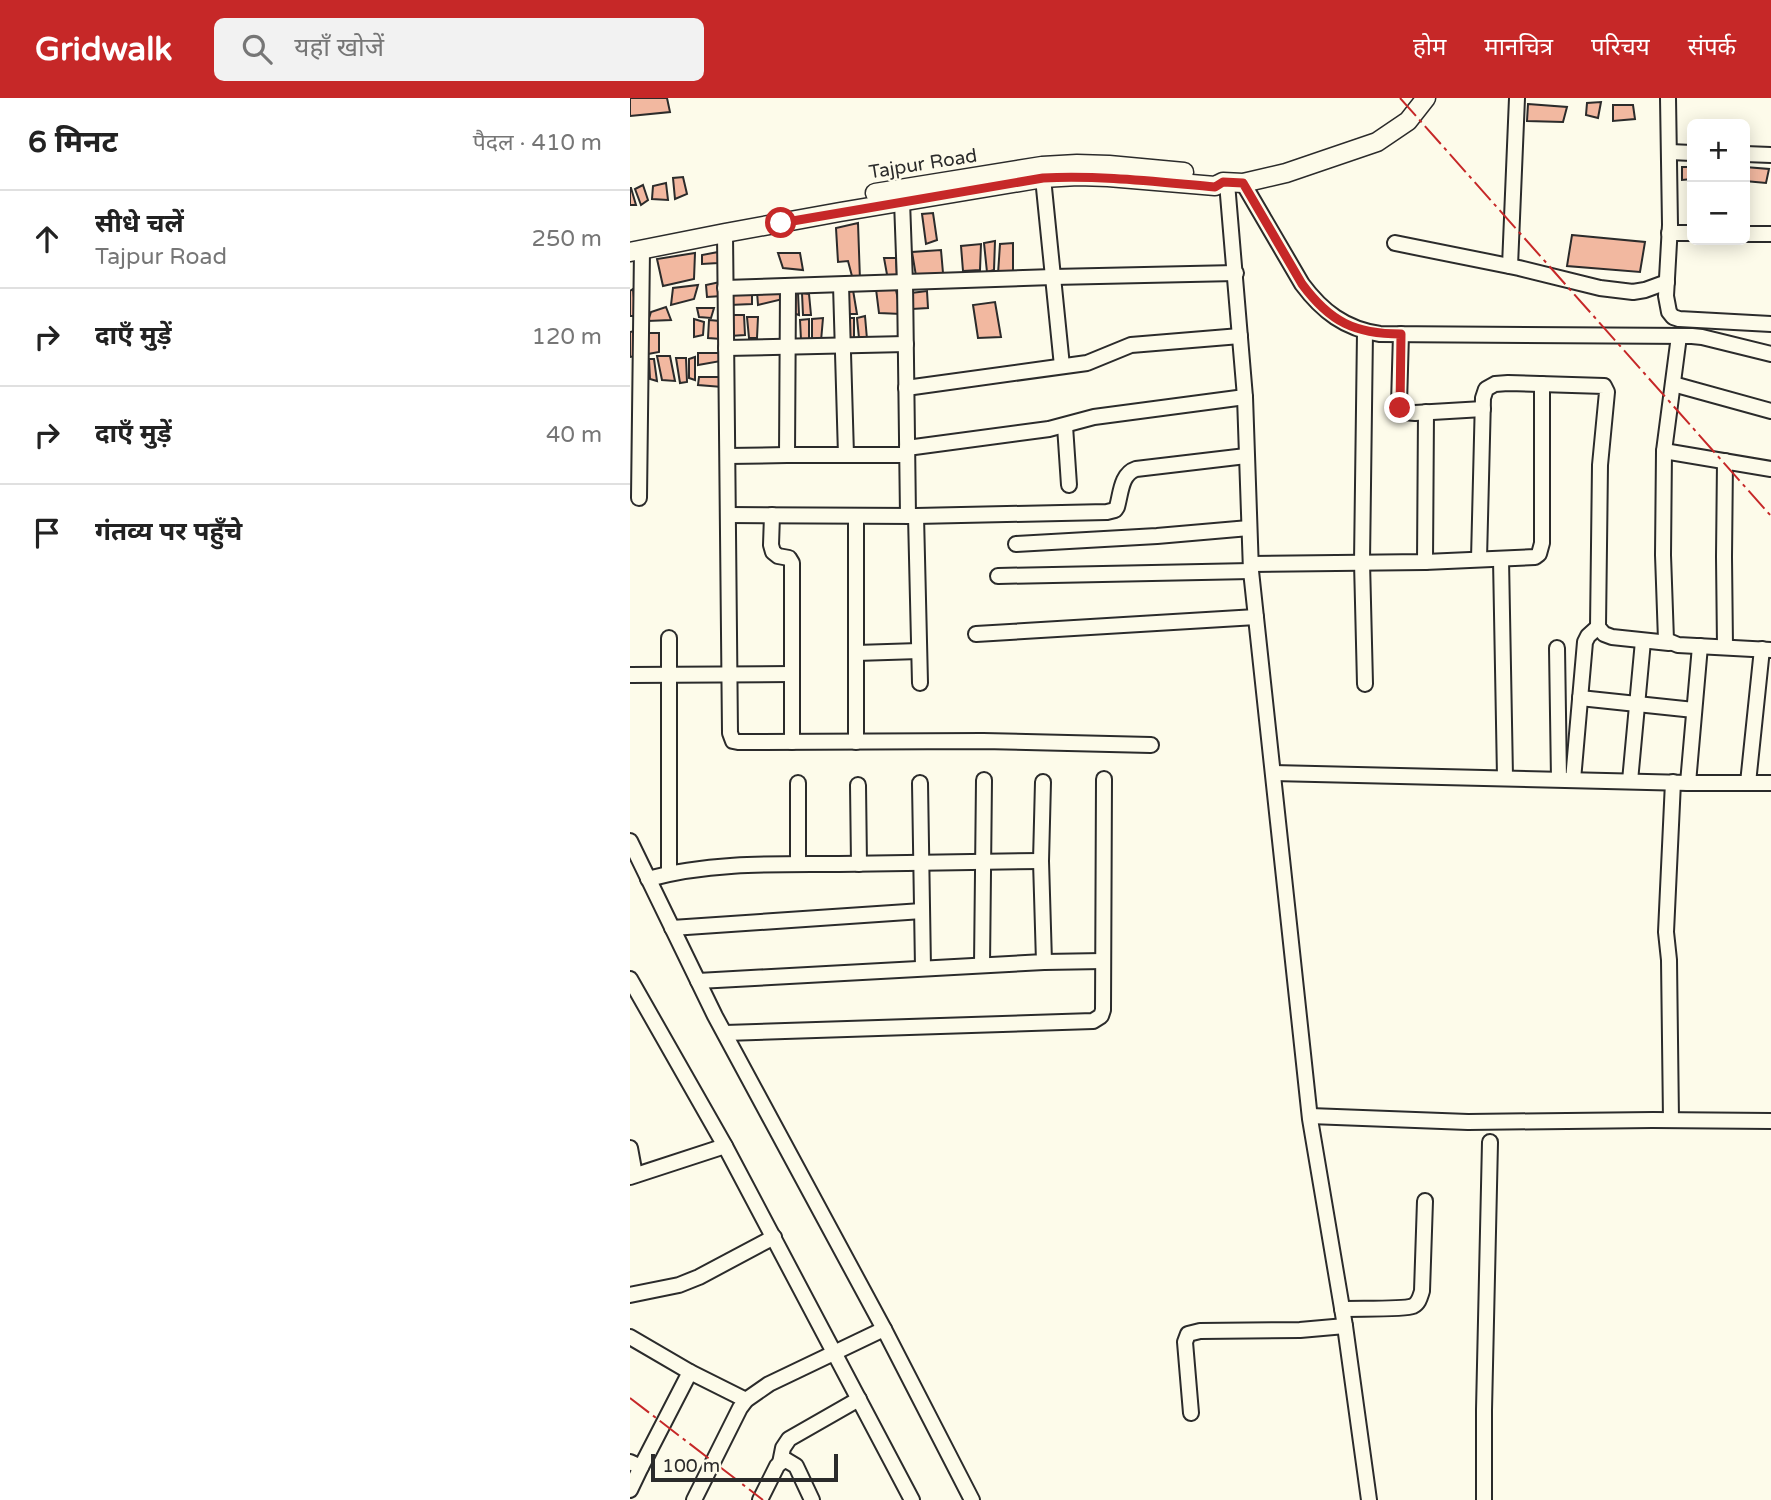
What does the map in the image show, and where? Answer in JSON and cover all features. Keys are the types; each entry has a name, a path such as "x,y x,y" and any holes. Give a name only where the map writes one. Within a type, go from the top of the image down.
{"main road":[{"name":"Tajpur Road","path":"634,247 724,233 747,222 1043,178 1108,177 1215,187 1286,173 1377,142 1408,121 1426,98"},
{"name":"Tajpur Road","path":"634,247 900,189 1054,165 1109,165 1215,174 1231,182"}],"street":[{"path":"1510,266 1517,98"},
{"path":"1668,98 1670,152 1667,305 1672,317 1692,321 1771,324"},
{"path":"1670,152 1687,153"},
{"path":"1750,154 1771,155"},
{"path":"1043,178 1062,366"},
{"path":"1231,182 1245,397 1248,528 1256,617 1310,1116 1345,1326 1369,1500"},
{"path":"1231,182 1313,299 1324,310 1365,332 1702,337 1771,354"},
{"path":"902,201 907,451 920,683"},
{"path":"724,233 730,733 733,741 983,741 1151,745"},
{"path":"1669,233 1687,233"},
{"path":"1750,234 1771,234"},
{"path":"1395,243 1601,288 1633,292 1667,282"},
{"path":"634,247 639,498"},
{"path":"725,288 1236,273"},
{"path":"841,285 846,455"},
{"path":"787,455 788,287"},
{"path":"1365,332 1362,562 1365,684"},
{"path":"1401,334 1400,408 1404,412 1483,409"},
{"path":"906,388 1087,363 1131,345 1240,335"},
{"path":"1669,643 1665,640 1664,451 1679,336"},
{"path":"726,348 906,344"},
{"path":"1479,559 1484,392 1491,386 1508,383 1604,386 1607,392 1601,465 1598,627 1604,634 1624,639 1767,650 1748,783"},
{"path":"998,576 1535,557 1541,550 1542,384"},
{"path":"1672,384 1771,411"},
{"path":"728,456 846,455 907,451 1065,426 1123,413 1245,397"},
{"path":"1425,562 1426,412"},
{"path":"1065,426 1069,485"},
{"path":"1664,451 1771,469"},
{"path":"728,515 912,516 1107,512 1118,507 1125,477 1136,468 1246,456"},
{"path":"1725,461 1725,648"},
{"path":"772,516 773,552 789,558 792,563 792,742"},
{"path":"856,516 856,742"},
{"path":"1016,544 1248,528"},
{"path":"1501,559 1505,777"},
{"path":"976,634 1256,617"},
{"path":"1566,780 1580,698 1585,642 1598,627"},
{"path":"669,638 669,873"},
{"path":"1630,781 1643,640"},
{"path":"1688,783 1700,646"},
{"path":"1557,648 1566,780"},
{"path":"856,653 919,651"},
{"path":"630,675 792,674"},
{"path":"1580,698 1695,710"},
{"path":"1273,773 1771,783"},
{"path":"725,1033 1093,1021 1101,1016 1104,779"},
{"path":"982,965 984,780"},
{"path":"1043,782 1041,861 1044,962"},
{"path":"1671,1120 1669,960 1666,932 1673,782"},
{"path":"798,783 798,864"},
{"path":"920,783 923,968"},
{"path":"858,785 859,864"},
{"path":"630,841 698,981 972,1500"},
{"path":"649,879 669,873 727,867 1041,861"},
{"path":"672,928 922,911"},
{"path":"698,981 1103,961"},
{"path":"630,979 774,1237 912,1500"},
{"path":"1310,1116 1468,1122 1771,1121"},
{"path":"1484,1500 1490,1142"},
{"path":"630,1148 633,1176 724,1146"},
{"path":"1342,1309 1406,1307 1417,1303 1422,1291 1425,1201"},
{"path":"630,1295 679,1285 699,1277 774,1237"},
{"path":"1191,1413 1185,1342 1188,1334 1200,1331 1300,1330 1345,1326"},
{"path":"694,1500 746,1400 769,1384 884,1329"},
{"path":"630,1337 690,1372 746,1400"},
{"path":"630,1490 635,1465 690,1372"},
{"path":"760,1500 789,1439 859,1399"},
{"path":"779,1463 786,1460 796,1466 812,1500"}],"building":[{"path":"630,98 667,98 670,112 630,116"},
{"path":"1601,102 1598,118 1586,115 1587,103"},
{"path":"1528,104 1567,107 1563,122 1527,121"},
{"path":"1613,105 1633,105 1635,119 1613,121"},
{"path":"1682,167 1687,167 1687,180 1682,180"},
{"path":"1750,167 1769,169 1766,183 1750,181"},
{"path":"683,177 687,194 675,199 673,178"},
{"path":"666,183 668,200 652,199 653,186"},
{"path":"643,185 648,200 641,205 635,189"},
{"path":"631,188 636,205 630,205"},
{"path":"933,213 937,240 926,244 922,214"},
{"path":"858,223 860,280 853,280 848,261 838,262 836,228"},
{"path":"1572,235 1645,242 1640,272 1567,266"},
{"path":"995,241 994,270 987,272 984,243"},
{"path":"1013,243 1013,273 998,274 1000,244"},
{"path":"981,244 980,270 963,271 961,246"},
{"path":"941,250 943,273 916,276 912,252"},
{"path":"718,252 718,263 702,264 702,255"},
{"path":"695,253 694,279 663,286 657,259"},
{"path":"778,253 800,253 803,270 783,268"},
{"path":"884,258 896,258 897,277 888,280"},
{"path":"720,282 722,296 707,297 706,285"},
{"path":"698,285 694,299 671,305 673,288"},
{"path":"633,289 636,316 630,316 630,291"},
{"path":"876,289 896,290 901,314 879,313"},
{"path":"853,290 857,314 845,314 845,292"},
{"path":"927,291 928,308 912,309 911,293"},
{"path":"757,292 783,292 783,299 758,305"},
{"path":"798,292 799,315 793,313 794,293"},
{"path":"752,293 752,304 730,305 730,295"},
{"path":"802,293 809,294 811,315 803,315"},
{"path":"995,302 1001,337 978,338 973,305"},
{"path":"666,307 671,320 648,321 651,312"},
{"path":"697,308 714,308 711,318 699,317"},
{"path":"732,315 744,315 745,335 730,336"},
{"path":"865,316 867,339 859,338 857,318"},
{"path":"747,317 758,317 757,338 749,338"},
{"path":"823,318 821,341 812,340 812,319"},
{"path":"846,318 854,318 854,340 846,339"},
{"path":"694,319 704,322 703,335 694,337"},
{"path":"809,319 809,341 801,340 800,320"},
{"path":"709,320 720,321 721,339 708,338"},
{"path":"635,331 635,356 630,357 630,332"},
{"path":"648,333 659,333 659,352 648,354"},
{"path":"698,353 722,353 721,361 698,365"},
{"path":"657,356 670,356 675,381 662,380"},
{"path":"695,357 695,380 689,378 689,359"},
{"path":"676,358 686,358 687,382 680,383"},
{"path":"649,359 654,359 657,381 650,379"},
{"path":"699,377 722,377 722,387 698,385"}],"power":[{"path":"1400,98 1771,516"},
{"path":"630,1398 763,1500"}],"route":[{"path":"781,223 1043,178 1108,177 1215,187 1223,182 1243,183 1302,284 1324,310 1365,332 1401,334 1400,408"}]}
